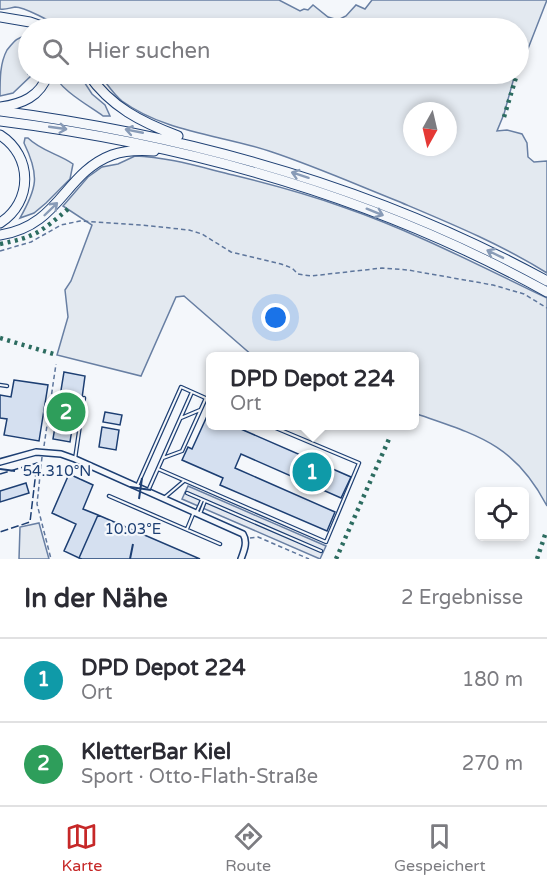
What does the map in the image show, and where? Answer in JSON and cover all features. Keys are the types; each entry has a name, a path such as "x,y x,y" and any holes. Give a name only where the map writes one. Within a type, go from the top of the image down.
{"highway":[{"path":"0,17 16,20"},
{"path":"0,109 28,100 43,84"},
{"path":"96,84 109,99 127,113 145,123 211,149"},
{"path":"0,109 121,129 211,149 286,170 374,201 475,244 547,281"},
{"path":"0,121 94,134 186,153 286,180 445,241 547,292"},
{"path":"0,135 18,152 26,179 19,204 0,223"},
{"path":"0,235 24,228 38,220 51,210 84,173 97,162 113,154 136,150 186,153"}],"street":[{"path":"0,462 43,451 75,459 243,534 246,538 241,559"}],"lane":[{"path":"0,385 7,386"},
{"path":"137,486 181,387 206,398 182,451 163,458"},
{"path":"148,491 192,392"},
{"path":"75,459 84,398"},
{"path":"181,418 200,410"},
{"path":"158,469 326,542 359,463 281,430"},
{"path":"164,498 184,480"},
{"path":"187,494 321,551"},
{"path":"109,496 220,544"},
{"path":"187,530 203,501"}],"path":[{"path":"0,251 31,242 61,225 80,221 189,230 202,234 231,252 281,264 292,268 298,274 311,276 382,268 408,270 494,285 524,294 547,308"},
{"path":"51,559 37,504 56,364"},
{"path":"246,538 258,537 309,559"}],"shaded area":[{"path":"0,0 279,0 300,11 308,10 313,5 331,18 44,18 15,7 0,9"},
{"path":"372,0 547,0 529,46 529,18 342,18 356,5 365,9"},
{"path":"18,39 18,84 22,84 13,93 0,96 3,60 7,50"},
{"path":"86,84 92,94 105,105 110,116 103,116 62,85"},
{"path":"107,84 512,84 497,131 507,130 522,134 527,143 528,157 534,162 547,161 547,273 473,234 319,169 253,146 176,127 139,112 122,101"},
{"path":"25,138 73,164 70,179 34,213 20,218 30,198 34,182 33,164 24,143"},
{"path":"135,156 160,158 275,186 329,202 421,238 547,298 547,506 521,468 492,444 475,435 419,415 419,352 248,352 184,296 176,297 141,376 57,355 68,317 65,290 71,281 92,225 63,206 88,177 102,167 118,164"},
{"path":"188,486 326,546 320,559 182,499"},
{"path":"39,523 49,559 19,559 20,527"}],"building":[{"path":"64,372 85,376 82,398 77,398 72,429 55,427"},
{"path":"14,380 48,385 39,441 4,435 7,419 0,418 0,395 11,397"},
{"path":"105,412 122,415 120,425 103,422"},
{"path":"206,418 206,430 243,430 351,477 341,498 241,454 235,468 335,512 327,531 220,485 223,478 182,460 188,447 192,449"},
{"path":"55,427 72,429 70,442 53,439"},
{"path":"102,427 119,430 116,450 99,447"},
{"path":"69,474 93,485 83,509 98,515 79,558 64,551 76,524 52,513"},
{"path":"26,483 29,493 0,502 0,491"},
{"path":"98,515 200,559 79,558"}],"hedge":[{"path":"504,117 514,84"},
{"path":"0,244 22,239 37,232 68,209"},
{"path":"0,338 57,355"},
{"path":"336,559 389,439"},
{"path":"537,559 546,532"}],"fence":[{"path":"0,474 37,463 30,522 0,532"}],"place":[{"name":"KletterBar Kiel","path":"66,412"},
{"name":"DPD Depot 224","path":"312,472"}]}
